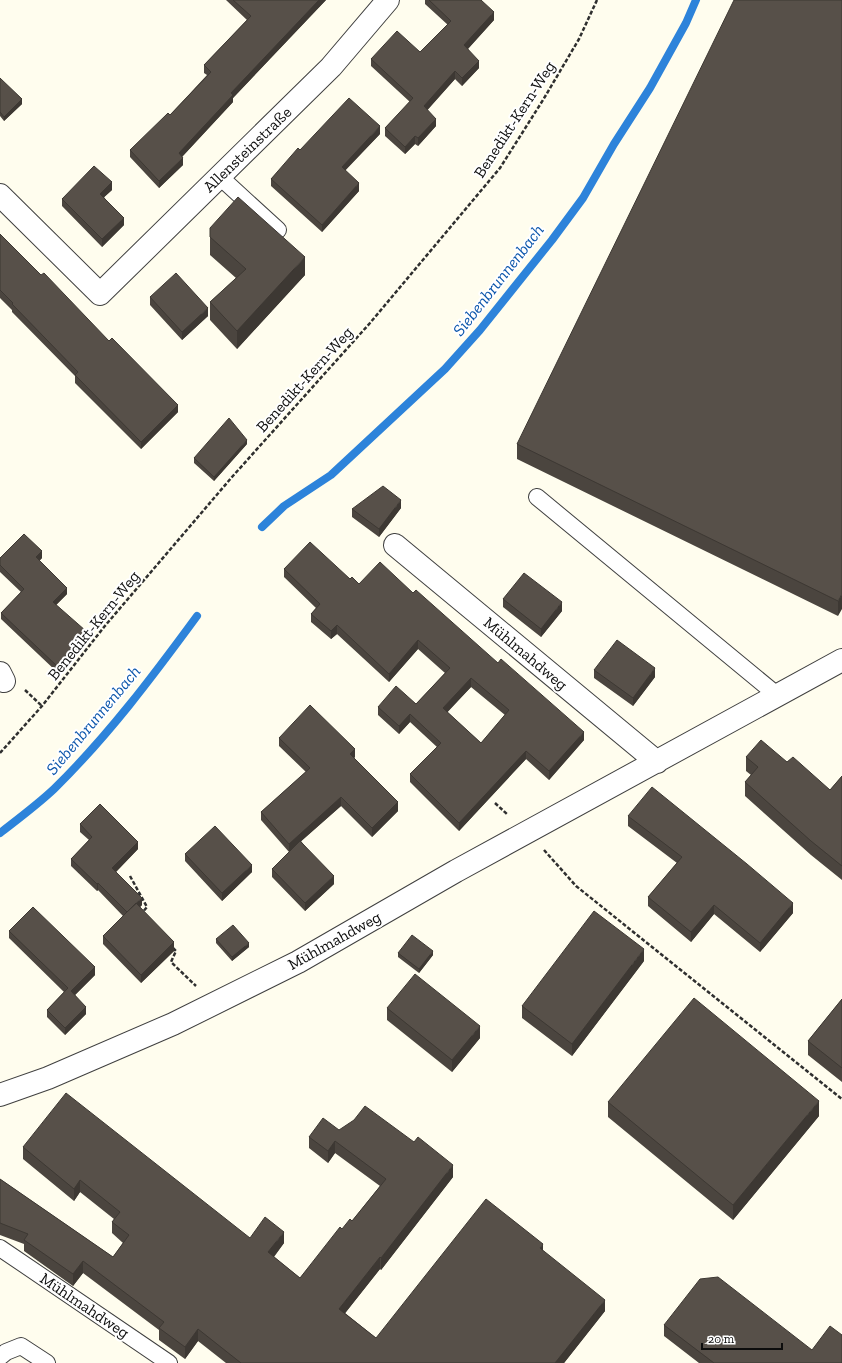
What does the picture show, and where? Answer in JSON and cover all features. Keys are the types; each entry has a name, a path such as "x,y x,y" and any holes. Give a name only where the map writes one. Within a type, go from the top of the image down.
{"street":[{"name":"Allensteinstraße","path":"0,195 100,294 331,67 388,0"},
{"name":"Mühlmahdweg","path":"396,545 657,762"},
{"name":"Mühlmahdweg","path":"0,1095 55,1074 173,1024 298,962 456,871 842,660"}],"lane":[{"path":"219,176 278,230"},
{"path":"537,497 778,696"},
{"name":"Mühlmahdweg","path":"0,1248 169,1363"},
{"path":"0,1357 6,1352 21,1346 47,1363"}],"path":[{"name":"Benedikt-Kern-Weg","path":"0,752 42,706 104,627 222,489 370,323 500,168 579,39 597,0"},
{"path":"528,832 576,886 842,1099"},
{"path":"130,876 147,906 139,917"},
{"path":"171,946 176,951 171,962 214,1004"}],"building":[{"path":"233,0 319,0 231,93 233,95 179,153 183,158 159,181 130,150 168,113 170,115 211,72 204,65 251,16"},
{"path":"429,0 481,0 494,12 464,45 479,61 462,78 455,71 424,106 436,119 418,138 415,136 405,147 385,128 413,98 371,59 397,31 420,52 451,21"},
{"path":"734,0 842,0 842,594 838,601 517,444"},
{"path":"0,78 22,99 4,117 0,112"},
{"path":"349,98 380,126 342,167 359,183 322,225 271,179 298,148 300,150"},
{"path":"94,166 112,182 100,194 124,218 102,239 62,199"},
{"path":"238,197 305,257 237,331 210,302 246,269 210,237 210,228"},
{"path":"0,234 41,275 44,273 109,341 112,338 178,405 141,442 75,375 78,372 0,290"},
{"path":"176,273 208,308 182,332 150,297"},
{"path":"229,418 247,440 214,477 194,458"},
{"path":"383,486 401,500 379,529 352,509"},
{"path":"24,534 42,551 36,557 67,588 53,602 86,631 57,666 1,613 24,589 0,565 0,558"},
{"path":"310,542 350,579 352,577 359,584 380,562 413,593 416,590 498,663 501,659 584,732 549,771 526,751 459,823 410,774 441,743 410,714 399,726 378,707 396,686 416,704 450,668 418,640 389,674 337,625 331,631 311,614 320,604 284,569","holes":["471,678 509,710 481,743 443,708"]},
{"path":"524,573 562,602 541,629 503,599"},
{"path":"617,640 655,668 633,698 594,670"},
{"path":"310,705 355,749 350,754 398,802 372,828 341,797 289,844 261,812 310,768 279,738"},
{"path":"761,740 787,762 793,757 830,790 842,776 842,866 811,841 745,782 758,767 746,757"},
{"path":"652,787 793,903 760,943 714,905 691,932 648,897 682,857 628,816"},
{"path":"100,804 138,842 112,868 142,898 127,912 71,859 92,837 80,824"},
{"path":"215,826 252,865 222,893 185,854"},
{"path":"300,841 334,876 305,903 272,869"},
{"path":"136,903 174,942 141,975 103,936"},
{"path":"33,907 95,967 71,991 86,1007 65,1028 47,1010 68,988 9,931"},
{"path":"594,911 644,949 572,1044 522,1006"},
{"path":"233,925 249,943 232,957 216,939"},
{"path":"412,935 433,951 419,969 398,953"},
{"path":"415,974 480,1026 452,1060 387,1008"},
{"path":"694,998 819,1101 733,1205 608,1102"},
{"path":"842,999 842,1068 808,1041"},
{"path":"66,1093 250,1238 265,1217 284,1232 268,1252 300,1278 340,1227 342,1229 350,1219 352,1221 386,1179 335,1141 328,1151 309,1137 323,1118 339,1130 354,1120 365,1106 414,1142 418,1137 453,1165 381,1258 380,1257 339,1309 376,1338 486,1199 543,1244 540,1248 605,1300 555,1363 241,1363 198,1329 185,1347 159,1328 164,1322 83,1261 73,1274 24,1240 28,1234 0,1223 0,1179 113,1257 129,1235 112,1222 120,1212 80,1180 74,1189 23,1147"},
{"path":"718,1277 812,1350 830,1326 842,1335 842,1363 714,1363 664,1325 700,1279"}],"waterway":[{"name":"Siebenbrunnenbach","path":"262,527 284,506 331,475 445,369 480,330 552,240 583,198 614,144 650,88 686,23 696,0"},
{"name":"Siebenbrunnenbach","path":"0,833 48,795 74,769 147,683 197,616"}]}
